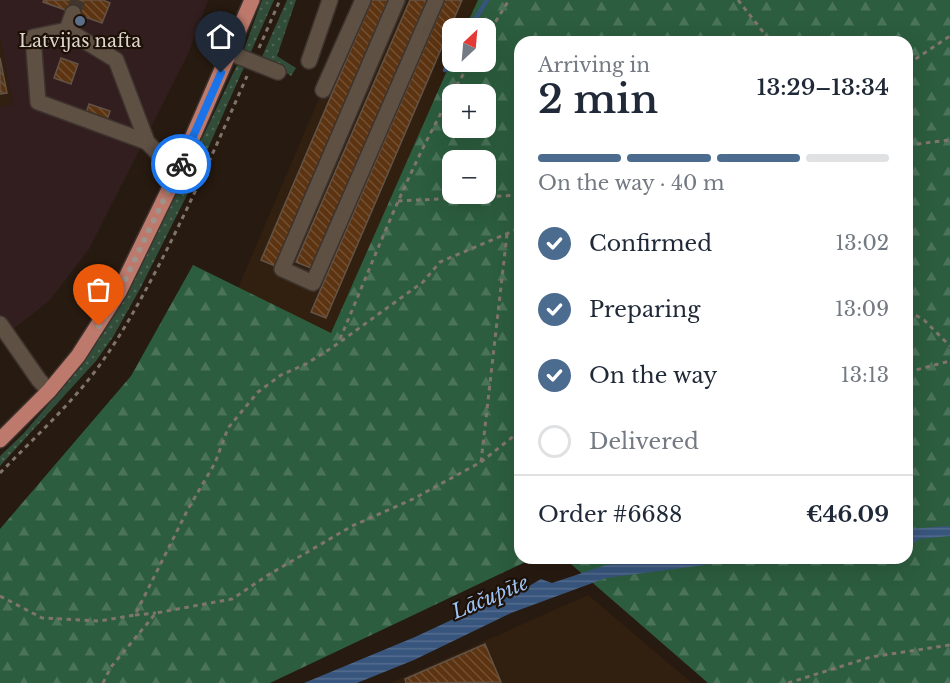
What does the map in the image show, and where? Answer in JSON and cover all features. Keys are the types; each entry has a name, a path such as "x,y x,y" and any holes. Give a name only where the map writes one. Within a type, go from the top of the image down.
{"main road":[{"path":"0,440 49,391 78,357 119,292 177,173 252,0"}],"lane":[{"path":"309,61 330,0"},
{"path":"323,90 363,0"},
{"path":"397,0 282,269 313,283 436,0"},
{"path":"67,30 74,13"},
{"path":"147,142 38,102 33,37 67,30 116,60 147,142 177,173"},
{"path":"230,53 278,72"},
{"path":"0,324 49,391"}],"path":[{"path":"496,21 509,0"},
{"path":"738,0 766,36"},
{"path":"913,61 950,36"},
{"path":"340,340 398,201 450,94 464,72"},
{"path":"913,144 950,140"},
{"path":"398,201 514,195"},
{"path":"135,615 155,579 188,508 215,463 228,428 258,392 281,375 306,364 423,282 440,262 514,231"},
{"path":"482,462 507,234"},
{"path":"913,314 924,320 950,346"},
{"path":"913,371 950,362"},
{"path":"0,596 42,618 99,621 232,599 352,526 413,500 482,462 514,436"},
{"path":"103,683 111,668 156,613"},
{"path":"788,683 871,657 950,645"}],"shaded area":[{"path":"0,0 208,0 188,54 89,249 49,301 0,339 0,107 13,104 0,37"},
{"path":"361,0 478,0 470,18 442,18 442,72 446,72 331,334 238,288"},
{"path":"0,37 13,104 0,107"},
{"path":"588,595 692,683 390,683"}],"green space":[{"path":"262,0 274,0 250,54 243,52"},
{"path":"287,0 296,0 277,56 296,68 291,76 274,64 261,59"},
{"path":"478,0 950,0 950,683 708,683 571,564 913,564 913,36 514,36 514,564 521,564 270,683 0,683 0,529 131,376 193,265 331,333 446,72 496,72 496,18 470,18"},
{"path":"238,63 245,65 190,189 113,337 96,361 0,466 0,456 23,434 71,378 104,332 133,283"}],"water":[{"path":"950,526 950,536 919,539 913,543 913,529"},
{"name":"Lāčupīte","path":"712,564 606,578 511,613 414,660 357,683 304,683 519,592 541,579 552,583 606,565"}],"building":[{"path":"44,0 103,0 110,3 102,23 43,2"},
{"path":"372,0 388,0 275,266 261,260"},
{"path":"410,0 427,0 311,268 296,262"},
{"path":"445,0 462,0 454,18 442,18 442,47 326,318 311,312"},
{"path":"0,58 7,93 0,94"},
{"path":"61,58 78,64 71,84 54,78"},
{"path":"89,104 110,111 106,123 85,116"},
{"path":"485,644 501,682 406,683 405,679"}],"waterway":[{"path":"476,18 487,0"}],"tunnel":[{"path":"73,13 78,0"}],"way so far":[{"path":"99,326 119,292 181,164"}],"place":[{"name":"Latvijas nafta","path":"80,21"}],"route":[{"path":"181,164 221,73"}]}
